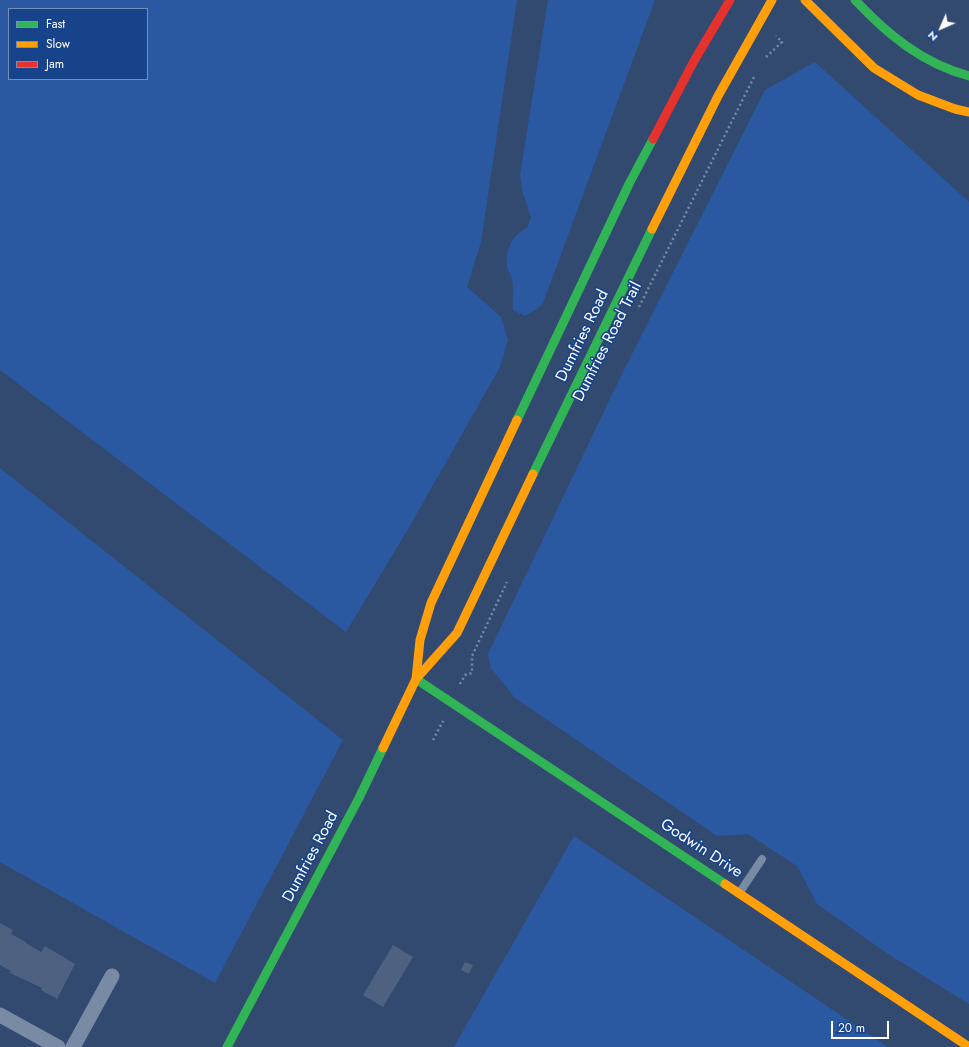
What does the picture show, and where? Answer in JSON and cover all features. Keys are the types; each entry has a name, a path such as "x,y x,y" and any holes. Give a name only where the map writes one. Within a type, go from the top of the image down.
{"main road":[{"name":"Dumfries Road","path":"416,679 420,640 431,603 470,518 630,182 694,61 730,0"},
{"name":"Dumfries Road","path":"227,1047 359,798 416,679 457,633 669,193 718,96 772,0"},
{"path":"805,0 874,68 918,95 955,109 969,112"},
{"path":"856,0 901,44 930,64 969,76"},
{"name":"Godwin Drive","path":"416,679 740,892 969,1047"}],"street":[{"path":"73,1047 112,976"},
{"path":"0,1015 58,1047"}],"lane":[{"path":"740,892 762,858"}],"path":[{"path":"763,62 770,52 782,42 774,34"},
{"name":"Dumfries Road Trail","path":"636,312 756,74"},
{"path":"465,675 472,673 472,656 508,579"}],"shaded area":[{"path":"0,0 517,0 481,242 467,287 501,317 508,340 500,367 407,531 346,632 0,370"},
{"path":"548,0 655,0 543,303 537,309 525,316 513,310 513,283 507,267 507,255 508,249 514,239 527,228 531,217 523,194 520,175"},
{"path":"815,62 969,202 969,1004 888,954 817,904 797,866 748,834 717,836 515,698 491,668 488,654 620,378 765,90"},
{"path":"0,468 343,740 215,983 0,862"},
{"path":"574,836 888,1047 454,1047"}],"building":[{"path":"0,923 13,930 11,934 41,952 45,946 75,964 57,999 41,990 42,988 10,973 11,971 0,965"},
{"path":"393,945 413,957 383,1007 363,995"},
{"path":"465,962 473,965 469,974 461,970"}],"traffic: fast":[{"path":"855,0 880,25 907,46 936,64 969,76"},
{"path":"517,420 630,182 653,139"},
{"path":"533,474 652,229"},
{"path":"416,679 725,884"},
{"path":"227,1047 359,798 383,748"}],"traffic: slow":[{"path":"652,229 718,96 772,0"},
{"path":"805,0 874,68 918,95 955,109 969,112"},
{"path":"416,679 420,640 431,603 517,420"},
{"path":"383,748 416,679 457,633 533,474"},
{"path":"725,884 969,1047"}],"traffic: jam":[{"path":"653,139 694,61 730,0"}]}
